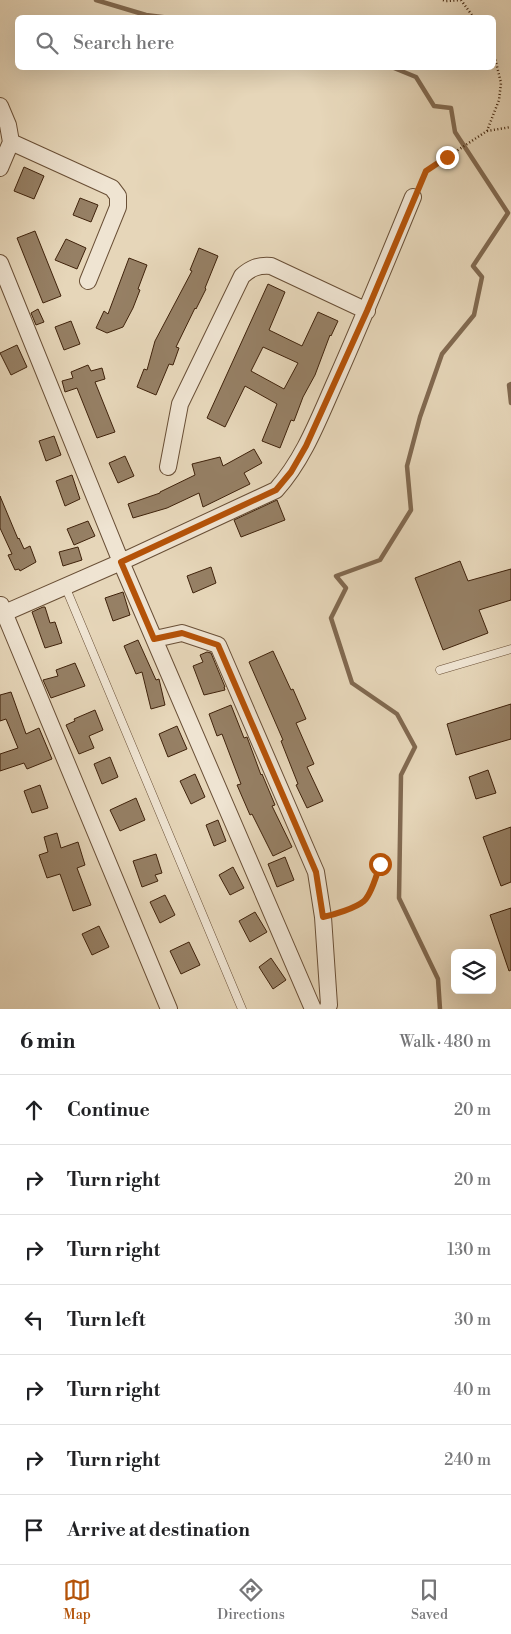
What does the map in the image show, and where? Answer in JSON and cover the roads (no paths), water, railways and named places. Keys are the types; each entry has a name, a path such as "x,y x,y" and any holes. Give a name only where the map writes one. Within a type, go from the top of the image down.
{"street":[{"path":"0,106 8,125 11,142 0,168"},
{"path":"11,142 116,191 119,202 118,207 88,281"},
{"path":"169,1009 1,611 121,562 276,490 291,472 306,446 367,311 414,197"},
{"path":"0,263 121,562 313,1009"},
{"path":"168,466 180,404 242,276 250,269 260,265 270,266 367,311"},
{"path":"154,639 182,633 218,645 316,872 323,917 327,1009"}],"lane":[{"path":"65,586 242,1009"},
{"path":"440,670 511,648"}],"waterway":[{"path":"96,0 146,15"},
{"path":"399,70 416,77 434,106 451,108 455,132 508,213 473,266 482,277 474,315 442,354 420,417 407,466 411,510 380,560 336,576 346,588 331,618 352,683 397,714 415,747 401,775 399,898 438,979 440,1009"},
{"path":"511,384 509,385 511,403"}]}
